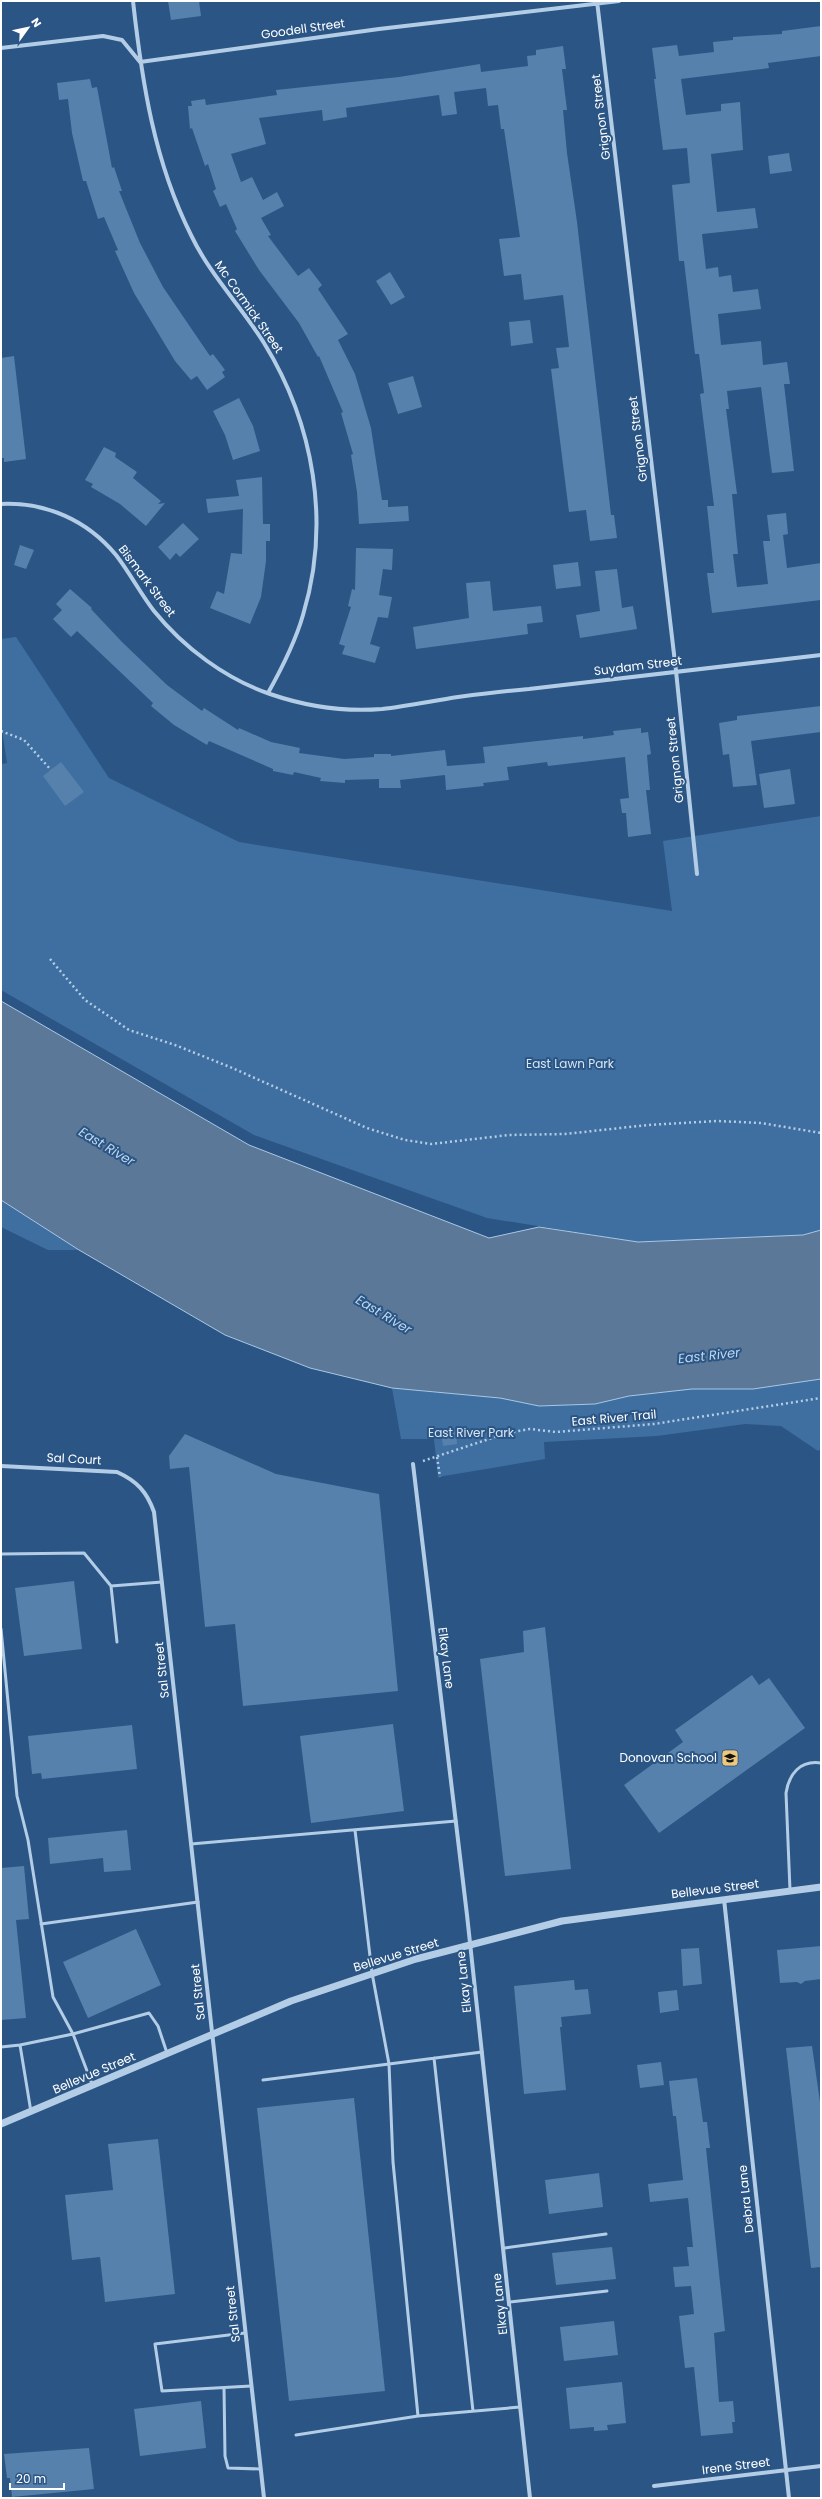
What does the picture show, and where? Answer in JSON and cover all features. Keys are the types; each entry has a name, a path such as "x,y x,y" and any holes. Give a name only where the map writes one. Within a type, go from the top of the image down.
{"street":[{"name":"Mc Cormick Street","path":"133,1 140,62 157,151 172,195 191,236 210,270 263,341 280,370 296,407 313,473 316,528 312,576 303,615 292,644 268,693"},
{"name":"Goodell Street","path":"140,62 379,29 597,2 619,1"},
{"name":"Grignon Street","path":"597,2 676,671 697,874"},
{"path":"1,48 103,36 122,40 140,62"},
{"name":"Bismark Street","path":"1,504 25,503 76,520 99,538 116,555 154,611 177,636 201,656 231,676 268,693 298,702 338,709 380,709 458,697"},
{"name":"Suydam Street","path":"458,697 821,655"},
{"name":"Elkay Lane","path":"413,1464 505,2248 530,2498"},
{"name":"Sal Court","path":"1,1466 105,1470 130,1478 142,1487"},
{"name":"Sal Street","path":"142,1487 148,1496 154,1512 264,2498"},
{"name":"Bellevue Street","path":"1,2124 291,2001 416,1958 562,1921 821,1887"},
{"name":"Debra Lane","path":"724,1899 789,2498"},
{"name":"Irene Street","path":"654,2486 821,2466"}],"lane":[{"path":"1,1554 84,1554 111,1586 117,1642"},
{"path":"111,1586 162,1582"},
{"path":"1,1629 17,1796 28,1840 52,1997 73,2034 92,2085"},
{"path":"790,1890 786,1793 788,1782 794,1771 803,1765 813,1762 821,1763"},
{"path":"191,1844 456,1821"},
{"path":"355,1830 372,1973 389,2064 393,2162 418,2416"},
{"path":"41,1924 198,1902"},
{"path":"1,2048 73,2034 149,2013 158,2026 167,2053"},
{"path":"20,2045 30,2112"},
{"path":"263,2080 482,2052"},
{"path":"434,2058 473,2411"},
{"path":"505,2248 606,2234"},
{"path":"510,2302 608,2291"},
{"path":"245,2333 155,2344 162,2391 251,2386"},
{"path":"224,2388 225,2456 228,2468 260,2468"},
{"path":"296,2434 418,2416 520,2407"}],"path":[{"path":"1,732 24,740 51,770"},
{"path":"50,959 85,1000 129,1030 176,1044 367,1128 405,1140 431,1144 510,1135 565,1134 697,1121 761,1123 821,1133"},
{"name":"East River Trail","path":"413,1464 507,1433 530,1429 556,1432 654,1424 821,1398"},
{"path":"437,1457 440,1477"}],"green space":[{"name":"East Lawn Park","path":"16,637 109,778 239,842 672,911 663,841 821,816 821,1230 803,1235 638,1242 487,1218 254,1135 1,990 1,764 7,763 1,723 1,639"},
{"path":"1,1200 79,1250 48,1250 1,1227"},
{"name":"East River Park","path":"821,1379 821,1449 818,1451 781,1426 745,1424 657,1436 544,1442 545,1459 438,1477 434,1439 401,1439 392,1388 500,1398 539,1406 595,1404 629,1396 692,1389 753,1389"}],"water":[{"name":"East River","path":"1,1001 249,1145 489,1238 539,1227 638,1242 803,1235 821,1230 821,1379 753,1389 692,1389 629,1396 595,1404 539,1406 500,1398 392,1388 310,1368 225,1335 79,1250 1,1200"}],"building":[{"path":"168,1 199,1 201,16 171,20"},
{"path":"821,26 821,56 768,63 769,68 681,79 686,115 721,111 721,104 740,102 743,150 711,154 717,212 755,208 758,228 702,234 706,269 718,267 719,277 731,275 733,292 758,289 761,309 718,314 721,345 761,341 763,365 787,362 790,384 784,384 794,471 772,473 761,387 727,391 729,409 726,409 737,494 732,494 738,554 733,554 737,587 768,584 763,541 770,541 767,515 786,513 788,534 783,535 787,568 821,563 821,600 712,613 707,573 714,573 707,506 714,506 700,394 704,393 699,354 695,354 684,261 679,261 672,185 690,183 687,148 663,150 654,79 656,79 652,48 677,45 679,56 714,52 713,42 733,40 733,37 782,34 782,31"},
{"path":"563,46 566,69 562,69 567,110 563,110 567,153 577,222 611,515 614,515 617,538 590,541 586,510 569,512 551,369 559,368 556,348 569,347 563,295 524,300 521,274 504,276 499,239 520,237 504,129 501,129 498,105 488,106 486,88 454,92 457,114 442,116 439,95 346,108 347,117 323,121 322,110 259,118 266,144 231,154 241,182 252,177 263,200 277,192 284,206 261,218 271,235 268,236 298,276 309,268 322,285 318,289 348,334 338,340 355,374 371,428 382,500 388,500 388,507 408,506 409,521 359,524 357,492 351,455 353,454 341,413 343,412 319,356 318,357 299,323 259,270 235,231 237,229 226,204 220,207 213,191 216,189 208,164 205,166 192,128 190,129 188,106 192,106 191,101 205,99 206,105 277,95 276,90 399,77 480,64 481,72 528,66 527,56 536,55 536,50"},
{"path":"90,79 92,88 97,87 112,168 114,167 122,191 119,191 140,243 163,287 210,356 213,354 225,370 222,372 225,377 207,390 197,376 191,380 175,361 134,293 115,251 118,250 104,217 98,219 86,181 83,181 72,133 68,99 59,100 57,83"},
{"path":"789,153 792,171 770,174 768,156"},
{"path":"390,272 405,297 391,305 376,281"},
{"path":"530,320 533,343 511,346 509,322"},
{"path":"14,356 26,459 4,462 4,458 1,458 1,358"},
{"path":"413,376 422,407 398,414 388,383"},
{"path":"239,398 253,426 260,451 233,460 225,435 213,411"},
{"path":"104,447 116,453 115,457 137,472 133,478 161,501 158,504 165,503 146,526 120,504 91,487 93,484 85,480"},
{"path":"262,477 263,524 270,524 270,541 266,541 266,561 261,597 250,624 210,608 217,591 224,594 231,553 242,554 243,509 208,513 206,499 239,496 236,480"},
{"path":"183,523 199,539 180,557 176,553 170,560 158,547"},
{"path":"20,545 34,550 26,569 14,565"},
{"path":"356,548 393,549 392,570 383,569 379,595 392,597 388,618 378,617 370,644 380,647 375,663 342,654 345,646 339,644 351,607 348,606 352,589 355,590"},
{"path":"578,562 581,586 556,589 553,565"},
{"path":"617,569 622,608 633,606 637,629 580,638 576,615 600,611 595,571"},
{"path":"490,581 493,611 541,606 543,622 527,624 528,634 416,649 413,627 469,618 466,583"},
{"path":"70,589 92,608 91,609 122,642 167,685 202,711 204,708 238,730 239,728 271,742 300,748 299,753 344,759 374,757 374,754 391,754 391,756 445,750 447,766 485,763 483,747 583,736 583,739 614,735 613,731 641,728 641,733 648,732 651,754 647,755 650,790 646,790 651,834 628,837 626,813 622,813 620,799 629,798 625,757 548,766 547,762 507,767 509,780 483,783 484,786 446,790 445,775 400,780 401,788 379,788 379,779 345,780 345,783 320,781 321,778 294,772 293,775 273,771 273,769 209,741 207,745 174,725 151,706 153,703 77,631 71,637 53,619 62,610 56,604"},
{"path":"821,706 821,732 751,741 757,785 733,787 729,754 723,755 719,723 737,720 737,716"},
{"path":"61,762 84,792 65,806 43,776"},
{"path":"790,769 795,804 764,808 759,774"},
{"path":"456,1430 457,1444 443,1446 441,1432"},
{"path":"185,1434 276,1474 379,1494 398,1691 243,1706 235,1624 205,1627 189,1467 170,1469 169,1456"},
{"path":"74,1581 82,1649 24,1656 15,1588"},
{"path":"545,1627 571,1869 505,1876 480,1659 524,1652 523,1631"},
{"path":"752,1675 759,1685 769,1678 805,1728 659,1833 624,1785 683,1742 675,1730"},
{"path":"393,1724 404,1811 311,1823 300,1736"},
{"path":"132,1725 137,1769 42,1779 41,1773 32,1774 28,1736"},
{"path":"127,1830 131,1870 104,1872 103,1858 50,1864 48,1838"},
{"path":"24,1866 29,1919 16,1920 26,2018 1,2020 1,1868"},
{"path":"136,1929 161,1985 88,2018 63,1962"},
{"path":"821,1946 821,1979 805,1981 801,1984 797,1982 780,1983 777,1950"},
{"path":"699,1948 702,1984 683,1986 681,1949"},
{"path":"574,1980 575,1990 588,1989 591,2014 561,2017 562,2027 560,2027 566,2090 524,2094 514,1986"},
{"path":"677,1990 679,2010 660,2013 658,1992"},
{"path":"812,2046 821,2109 821,2267 811,2268 786,2048"},
{"path":"661,2062 664,2085 640,2088 637,2065"},
{"path":"697,2078 703,2122 707,2122 710,2148 706,2148 725,2331 714,2333 719,2402 733,2401 735,2422 732,2422 733,2433 701,2436 694,2367 685,2368 679,2316 694,2314 691,2286 675,2287 673,2267 689,2266 687,2247 693,2247 688,2198 650,2202 648,2184 683,2180 676,2116 673,2116 669,2081"},
{"path":"354,2098 385,2391 289,2401 257,2108"},
{"path":"158,2139 175,2294 105,2302 100,2257 72,2260 65,2195 113,2190 108,2144"},
{"path":"599,2173 603,2207 549,2214 545,2180"},
{"path":"612,2247 616,2279 556,2285 552,2253"},
{"path":"614,2321 618,2355 564,2361 560,2327"},
{"path":"622,2382 626,2423 607,2425 608,2430 594,2431 594,2427 570,2429 566,2388"},
{"path":"201,2401 206,2448 140,2456 134,2409"},
{"path":"89,2448 94,2489 12,2497 10,2478 7,2478 4,2454"}],"place":[{"name":"Donovan School","path":"730,1758"}]}
